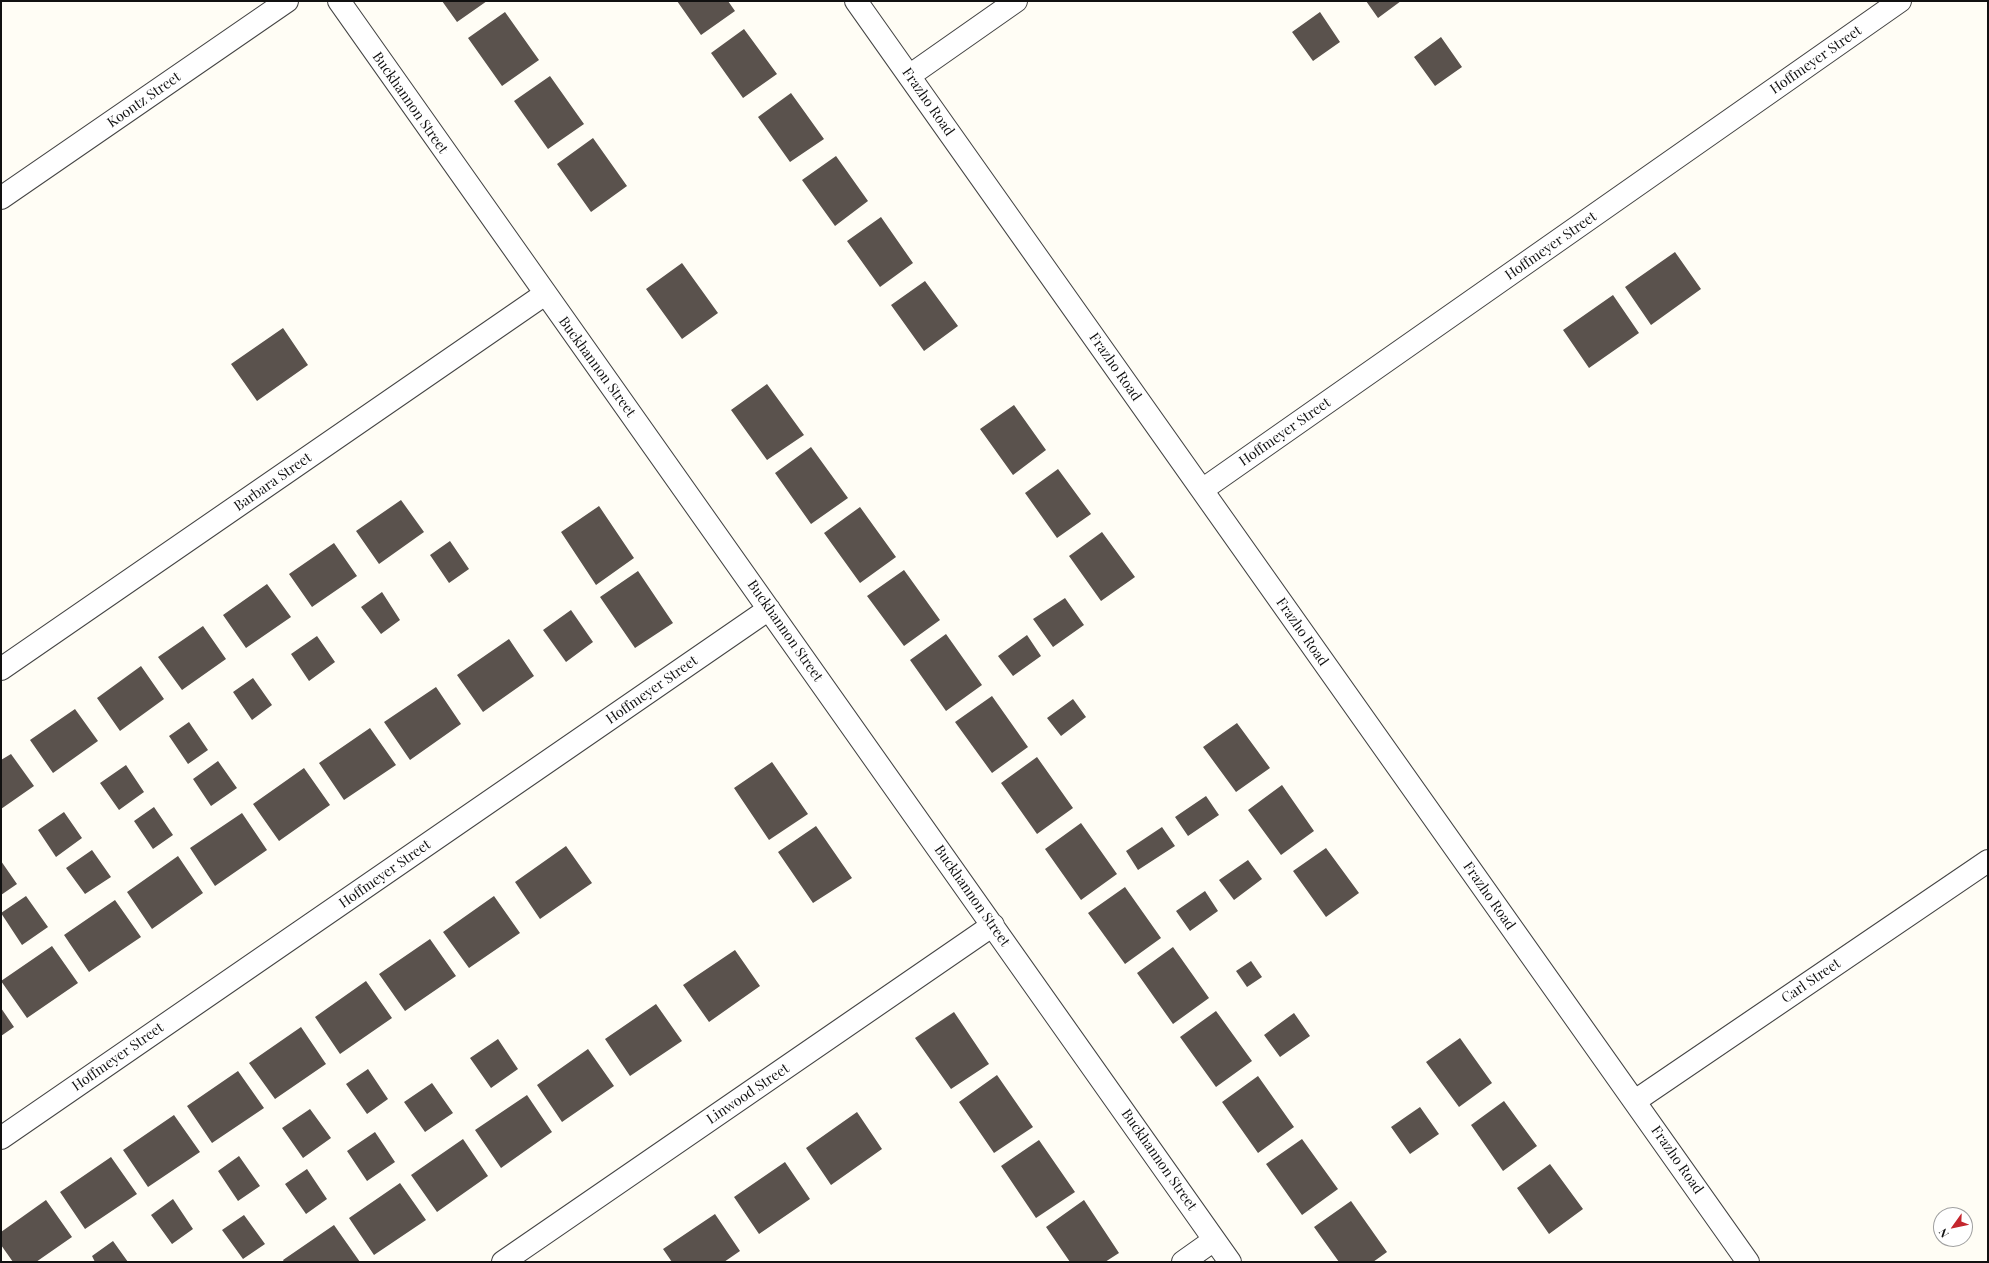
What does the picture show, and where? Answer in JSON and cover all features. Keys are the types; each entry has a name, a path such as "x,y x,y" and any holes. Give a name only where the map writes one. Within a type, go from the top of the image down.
{"street":[{"name":"Koontz Street","path":"1,198 287,1"},
{"name":"Buckhannon Street","path":"339,1 1230,1262"},
{"name":"Frazho Road","path":"856,1 1748,1262"},
{"path":"909,76 1016,1"},
{"name":"Hoffmeyer Street","path":"1202,490 1900,1"},
{"name":"Barbara Street","path":"1,669 545,294"},
{"name":"Hoffmeyer Street","path":"1,1138 769,609"},
{"name":"Carl Street","path":"1635,1101 1988,861"},
{"name":"Linwood Street","path":"503,1262 993,925"},
{"path":"1183,1262 1214,1240"}],"building":[{"path":"442,1 487,1 457,22"},
{"path":"677,1 728,1 735,11 701,35"},
{"path":"1366,1 1401,1 1378,18"},
{"path":"505,12 539,60 502,86 468,38"},
{"path":"1320,12 1340,42 1313,61 1292,32"},
{"path":"744,29 777,74 743,98 711,53"},
{"path":"1441,37 1462,67 1435,86 1414,57"},
{"path":"550,76 584,124 548,149 514,101"},
{"path":"791,93 824,139 790,162 758,117"},
{"path":"593,138 627,186 591,212 557,164"},
{"path":"836,156 868,201 835,226 802,180"},
{"path":"881,217 913,263 880,287 847,241"},
{"path":"1675,252 1701,289 1651,325 1625,287"},
{"path":"682,263 718,313 682,339 646,289"},
{"path":"925,281 958,326 924,351 891,305"},
{"path":"1613,295 1639,333 1589,368 1563,330"},
{"path":"283,328 308,365 257,401 231,364"},
{"path":"767,384 804,435 767,460 731,410"},
{"path":"1014,405 1046,450 1013,475 980,429"},
{"path":"811,447 848,498 811,524 775,473"},
{"path":"1058,469 1091,514 1057,538 1025,493"},
{"path":"401,500 424,532 379,564 356,531"},
{"path":"599,506 634,558 596,585 561,532"},
{"path":"860,507 896,557 860,583 824,533"},
{"path":"1102,532 1135,577 1101,601 1069,556"},
{"path":"450,541 469,569 449,583 430,555"},
{"path":"334,543 357,576 312,607 289,574"},
{"path":"904,570 940,620 904,646 867,596"},
{"path":"638,571 673,623 635,648 600,597"},
{"path":"267,584 291,617 246,648 223,615"},
{"path":"382,592 400,620 381,634 361,607"},
{"path":"1065,598 1084,625 1053,647 1033,619"},
{"path":"571,610 593,642 566,662 543,630"},
{"path":"203,626 226,659 182,690 158,657"},
{"path":"946,634 982,685 946,711 910,660"},
{"path":"1027,635 1041,656 1013,676 998,656"},
{"path":"317,636 335,662 309,681 291,654"},
{"path":"509,639 534,676 483,712 457,675"},
{"path":"141,666 164,699 120,731 97,698"},
{"path":"253,678 272,705 252,720 233,692"},
{"path":"436,687 461,724 410,760 384,722"},
{"path":"992,696 1028,747 992,773 955,722"},
{"path":"1073,699 1086,717 1061,736 1047,718"},
{"path":"75,709 98,741 53,773 30,740"},
{"path":"189,722 208,750 188,764 169,736"},
{"path":"1237,723 1270,768 1236,792 1203,747"},
{"path":"370,728 396,765 344,800 319,763"},
{"path":"11,754 34,786 1,809 1,760"},
{"path":"1037,757 1073,808 1037,834 1001,783"},
{"path":"218,761 237,788 211,806 193,779"},
{"path":"772,762 808,814 769,840 734,788"},
{"path":"126,765 144,792 119,810 100,783"},
{"path":"304,768 330,805 279,841 253,804"},
{"path":"1282,785 1314,831 1281,855 1248,810"},
{"path":"1206,796 1219,815 1188,836 1175,817"},
{"path":"154,807 173,835 153,849 134,821"},
{"path":"64,812 82,838 56,857 38,830"},
{"path":"242,813 267,850 215,886 190,848"},
{"path":"1081,823 1117,874 1081,900 1045,849"},
{"path":"816,826 852,878 813,903 778,852"},
{"path":"1162,827 1175,846 1138,870 1126,851"},
{"path":"566,846 592,883 540,919 515,882"},
{"path":"1326,848 1359,893 1326,917 1293,871"},
{"path":"92,850 111,877 85,894 66,868"},
{"path":"178,856 203,893 152,929 127,892"},
{"path":"1248,860 1262,879 1234,900 1219,880"},
{"path":"1,861 17,884 1,895"},
{"path":"1125,887 1161,938 1125,964 1088,913"},
{"path":"1205,891 1218,911 1190,931 1176,911"},
{"path":"26,896 48,927 22,945 1,913"},
{"path":"494,896 520,933 469,968 443,932"},
{"path":"115,900 141,937 89,972 64,935"},
{"path":"430,939 456,976 405,1011 379,974"},
{"path":"52,946 78,983 27,1018 1,981"},
{"path":"1173,947 1209,998 1173,1024 1137,973"},
{"path":"735,950 760,986 709,1022 683,985"},
{"path":"1251,961 1262,977 1247,987 1236,971"},
{"path":"366,981 392,1018 340,1054 315,1017"},
{"path":"656,1004 682,1041 630,1076 605,1039"},
{"path":"1,1008 14,1027 1,1036"},
{"path":"1216,1011 1252,1061 1216,1087 1180,1037"},
{"path":"954,1012 989,1064 951,1089 915,1038"},
{"path":"1294,1013 1310,1036 1280,1057 1264,1035"},
{"path":"301,1027 326,1064 275,1099 249,1063"},
{"path":"1460,1038 1492,1083 1459,1107 1426,1062"},
{"path":"498,1039 518,1069 491,1088 470,1058"},
{"path":"588,1049 614,1086 562,1122 537,1085"},
{"path":"368,1069 388,1099 367,1114 346,1084"},
{"path":"238,1071 264,1108 212,1143 187,1106"},
{"path":"997,1075 1033,1127 994,1153 959,1102"},
{"path":"1258,1076 1294,1127 1258,1153 1222,1102"},
{"path":"432,1083 453,1113 425,1132 404,1102"},
{"path":"527,1095 552,1132 501,1168 475,1130"},
{"path":"1504,1101 1537,1146 1503,1171 1471,1125"},
{"path":"1420,1107 1439,1134 1410,1154 1391,1127"},
{"path":"310,1109 331,1138 303,1158 282,1128"},
{"path":"857,1112 882,1149 831,1185 806,1148"},
{"path":"174,1115 200,1152 148,1187 123,1150"},
{"path":"375,1132 395,1162 367,1181 347,1151"},
{"path":"463,1139 488,1176 437,1212 411,1175"},
{"path":"1302,1139 1338,1189 1302,1215 1266,1164"},
{"path":"1039,1140 1075,1192 1036,1218 1001,1166"},
{"path":"239,1156 260,1186 238,1201 218,1171"},
{"path":"111,1157 137,1194 85,1229 60,1192"},
{"path":"785,1162 810,1199 759,1234 734,1197"},
{"path":"1550,1164 1583,1209 1549,1234 1517,1188"},
{"path":"307,1169 327,1199 306,1214 285,1184"},
{"path":"400,1183 426,1220 374,1255 349,1218"},
{"path":"173,1199 193,1229 172,1244 151,1215"},
{"path":"46,1200 72,1237 36,1262 13,1262 1,1245 1,1232"},
{"path":"1084,1200 1119,1253 1105,1262 1070,1262 1046,1227"},
{"path":"1351,1201 1387,1252 1373,1262 1339,1262 1314,1227"},
{"path":"715,1214 740,1251 724,1262 672,1262 663,1249"},
{"path":"244,1215 265,1244 243,1259 222,1230"},
{"path":"334,1225 360,1262 284,1262 283,1260"},
{"path":"113,1241 128,1262 95,1262 92,1256"}]}
